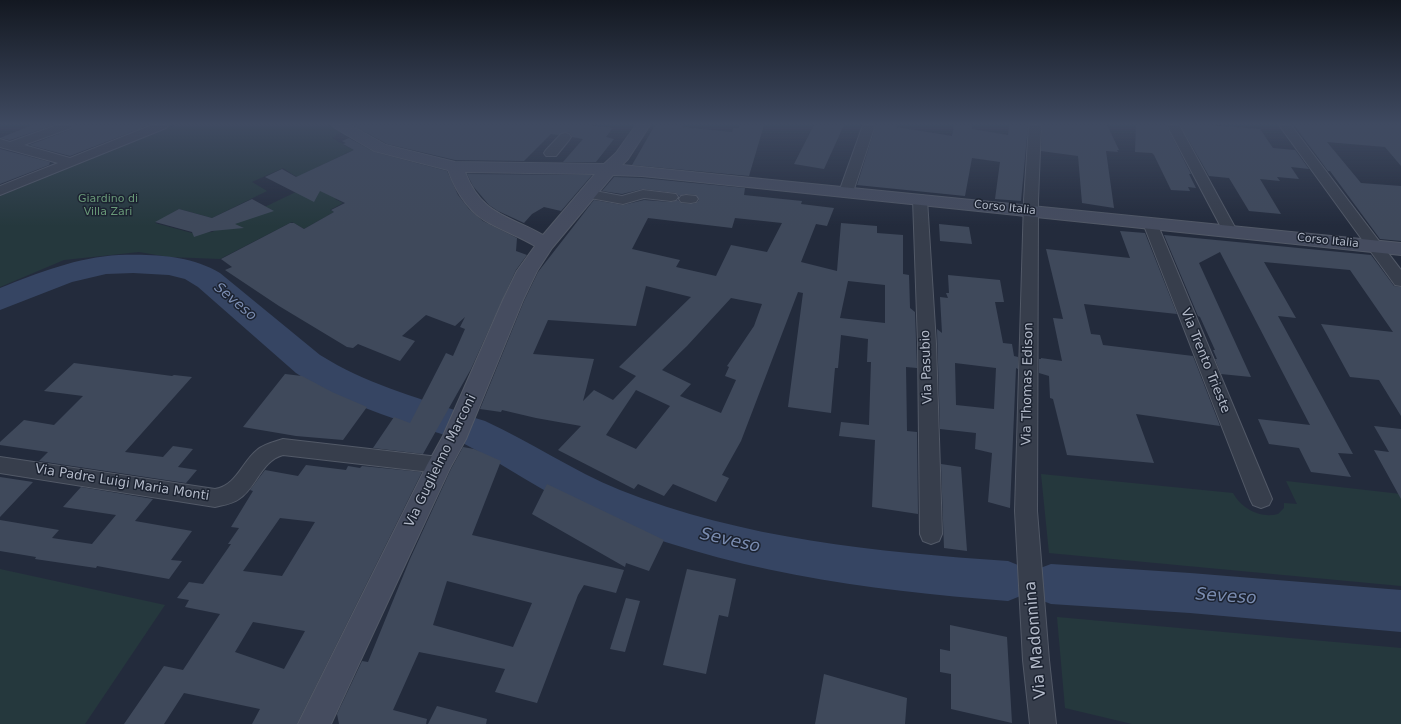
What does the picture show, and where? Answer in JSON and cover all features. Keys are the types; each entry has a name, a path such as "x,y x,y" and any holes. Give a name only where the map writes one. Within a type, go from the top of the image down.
{"street":[{"path":"59,159 71,162"},
{"path":"0,191 79,159"},
{"path":"423,159 455,167 493,169"},
{"name":"Via Guglielmo Marconi","path":"314,724 439,465 454,439 513,300 528,271 545,244 619,159"},
{"path":"846,192 857,159"},
{"name":"Via Thomas Edison","path":"1029,557 1026,511 1031,210 1033,159"},
{"path":"1191,159 1230,232"},
{"path":"1310,159 1401,281"},
{"path":"455,167 475,204 485,214 521,230 545,244"},
{"path":"463,183 473,175 493,169"},
{"name":"Corso Italia","path":"493,169 610,169 1031,210 1401,249"},
{"path":"595,195 623,200 644,194 672,197"},
{"name":"Via Pasubio","path":"920,199 927,344 931,534"},
{"name":"Via Trento Trieste","path":"1150,223 1261,499"},
{"name":"Via Padre Luigi Maria Monti","path":"0,465 215,498 233,492 264,454 274,448 283,447 439,465"},
{"name":"Via Madonnina","path":"1029,557 1034,612 1036,660 1044,724"}],"green space":[{"name":"Giardino di Villa Zari","path":"92,159 335,159 297,177 283,168 252,182 267,191 212,218 179,209 155,223 192,233 212,232 317,182 340,196 335,199 343,203 330,210 334,212 304,229 292,222 220,259 169,257 139,252 64,260 0,287 0,196"},
{"path":"1041,474 1233,493 1246,508 1258,514 1264,515 1278,514 1284,508 1284,503 1297,504 1286,481 1401,494 1401,586 1049,553"},
{"path":"0,569 165,605 85,724 0,724"},
{"path":"1057,617 1401,648 1401,724 1132,724 1065,708"}],"building":[{"path":"0,159 38,159 50,162 49,165 0,184"},
{"path":"335,159 400,159 447,171 458,195 469,209 483,221 517,238 516,251 527,255 516,270 471,369 423,454 373,448 394,417 410,423 446,353 453,356 465,329 460,327 465,317 455,326 426,315 402,336 415,341 400,361 358,344 353,348 347,347 279,306 225,270 232,267 221,259 290,223 294,223 304,229 334,212 331,210 345,203 320,191 314,202 265,177 282,169 296,177"},
{"path":"450,159 526,159 524,161"},
{"path":"566,159 599,159 596,162 563,162"},
{"path":"636,159 754,159 749,176 632,165"},
{"path":"797,159 829,159 824,169 794,164"},
{"path":"865,159 972,159 965,196 857,185"},
{"path":"978,159 1025,159 1021,201 995,199 1000,162"},
{"path":"1078,159 1107,159 1114,208 1082,203"},
{"path":"1156,159 1183,159 1196,188 1188,187 1190,191 1171,190"},
{"path":"1199,159 1301,159 1309,169 1291,167 1299,179 1277,177 1280,181 1260,179 1281,214 1249,211 1229,178 1209,176"},
{"path":"1319,159 1341,159 1361,183 1401,186 1401,241 1380,239 1330,171 1328,171"},
{"path":"1395,159 1401,159 1401,166"},
{"path":"467,174 592,175 561,211 544,207 532,214 524,223 498,211 489,205 473,186"},
{"path":"614,177 642,178 745,188 744,195 802,201 801,204 834,208 827,226 816,224 801,262 837,271 841,223 877,226 877,233 903,235 903,274 909,275 910,308 915,312 917,368 906,367 907,431 917,432 918,514 872,507 875,440 839,436 841,422 869,425 871,362 867,362 868,339 841,335 838,368 835,368 831,413 788,407 803,293 798,292 741,441 722,475 729,478 716,502 673,484 664,496 638,484 634,489 558,450 581,426 502,410 501,412 480,409 524,301 538,272 594,200 623,205 644,200 671,202 678,200 681,203 691,204 696,203 699,200 696,195 686,194 679,196 676,193 643,189 622,194 602,191","holes":["648,218 732,228 735,218 782,223 767,252 731,245 716,276 676,267 680,260 632,249","848,281 885,285 885,323 840,318","646,286 691,297 619,367 636,376 613,400 594,390 583,401 594,359 533,354 548,320 636,326","731,298 762,304 754,326 727,366 729,367 725,376 736,380 721,413 680,396 691,384 662,370 687,346","636,390 670,406 636,449 606,435"]},
{"path":"252,199 274,211 235,224 244,228 212,231 194,237 192,232 155,222 179,209 212,218"},
{"path":"939,224 969,227 972,244 940,241"},
{"path":"1120,231 1145,233 1177,314 1084,304 1091,334 1100,335 1103,345 1193,356 1220,426 1136,414 1154,463 1067,455 1053,399 1050,398 1049,376 1039,373 1039,359 1062,361 1053,318 1063,319 1046,249 1130,258"},
{"path":"1164,235 1371,255 1394,286 1401,287 1401,416 1379,380 1350,377 1321,324 1393,332 1350,270 1264,262 1296,318 1278,316 1353,454 1338,453 1351,477 1311,472 1299,448 1269,444 1258,419 1310,425 1220,252 1199,263 1251,377 1221,374 1215,359 1217,359 1213,350 1215,350 1200,317 1198,316"},
{"path":"948,275 1000,280 1004,302 995,302 1003,343 1012,344 1014,356 1018,357 1018,369 1016,368 1010,508 988,502 992,453 975,449 976,433 940,429 937,329 942,333 940,297 948,298 946,293 949,293","holes":["955,363 996,368 994,409 956,405"]},
{"path":"74,363 172,376 192,377 125,452 163,457 173,446 193,449 178,467 197,470 186,483 39,461 48,452 0,445 0,442 24,420 54,425 83,396 44,391"},
{"path":"285,374 302,376 332,392 367,407 343,440 296,436 243,427"},
{"path":"1374,426 1401,429 1401,499 1374,450 1389,452"},
{"path":"463,447 474,449 501,461 472,535 624,570 616,593 584,585 578,595 537,703 495,692 505,669 419,652 393,710 427,719 426,724 339,724 337,714 362,661 368,662 410,559 451,469","holes":["447,581 532,603 513,647 433,625"]},
{"path":"941,464 961,467 967,551 944,548"},
{"path":"306,465 346,470 348,466 360,468 362,466 422,472 297,724 252,724 260,709 184,693 164,724 124,724 164,666 183,670 220,614 185,607 189,600 177,598 189,582 203,584 231,544 228,544 239,528 231,527 253,491 250,490 265,470 298,476","holes":["280,518 315,522 282,576 243,571","253,622 305,631 284,669 235,652"]},
{"path":"0,477 33,482 0,517"},
{"path":"547,484 664,540 649,571 626,563 625,567 532,514"},
{"path":"81,487 153,499 135,521 192,531 171,560 182,561 169,579 97,566 96,568 35,559 36,557 0,551 0,520 59,530 52,538 92,544 116,515 63,507"},
{"path":"687,569 736,579 728,617 719,615 706,674 663,665"},
{"path":"626,598 640,601 625,652 610,649"},
{"path":"950,625 1007,637 1012,723 951,709 951,674 940,672 940,649 950,651"},
{"path":"824,674 907,698 905,724 815,724"},
{"path":"437,706 487,719 486,724 428,724"}],"waterway":[{"name":"Seveso","path":"0,300 36,285 87,268 113,264 161,265 183,268 209,280 308,364 324,374 377,398 451,423"},
{"name":"Seveso","path":"472,431 506,448 555,477 606,502 654,520 703,535 753,548 854,566 1008,581"},
{"name":"Seveso","path":"1051,584 1190,593 1401,611"}]}
